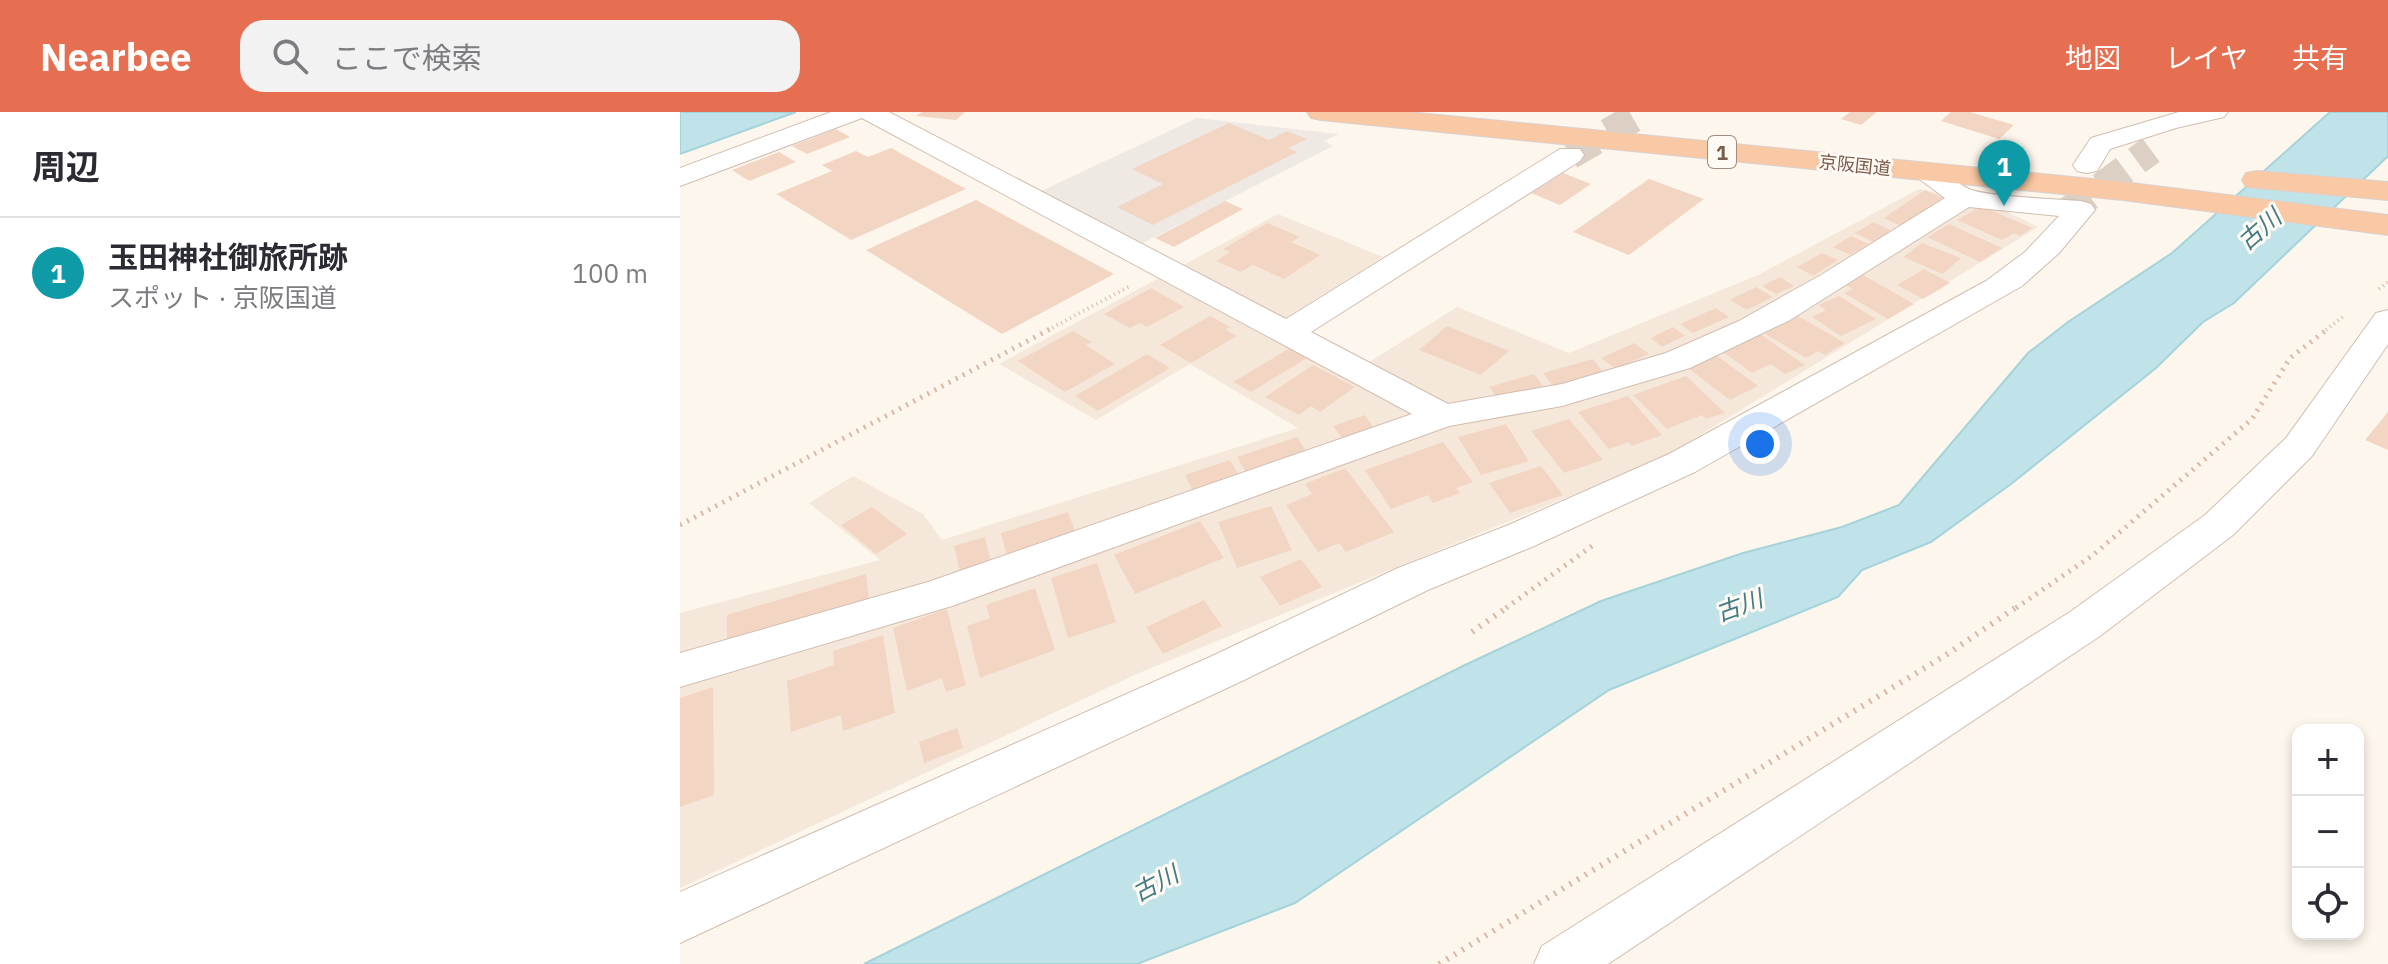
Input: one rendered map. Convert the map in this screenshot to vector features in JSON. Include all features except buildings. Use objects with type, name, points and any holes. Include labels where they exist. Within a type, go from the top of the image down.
[{"type":"highway","name":"京阪国道","points":[[1321,112],[2123,191],[2388,225]]},
{"type":"highway","name":"京阪国道","points":[[1518,112],[2087,165],[2149,160],[2388,191]]},
{"type":"street","points":[[680,178],[855,112]]},
{"type":"street","points":[[870,112],[1443,416]]},
{"type":"street","points":[[2087,165],[2100,144],[2215,112]]},
{"type":"street","points":[[2149,160],[2187,130],[2225,118],[2228,112]]},
{"type":"street","points":[[1289,332],[1570,155]]},
{"type":"street","points":[[680,918],[1226,669],[1413,579],[1520,536],[1682,463],[1983,294],[2001,287],[2051,243],[2081,210],[1964,198],[1924,172]]},
{"type":"street","points":[[680,670],[937,595],[1443,416],[1510,407],[1601,386],[1670,363],[1750,328],[1855,268],[1964,198]]},
{"type":"street","points":[[1983,294],[1980,278],[2056,226],[2066,213]]},
{"type":"street","points":[[1561,964],[2085,624],[2219,525],[2299,447],[2382,306]]},
{"type":"path","points":[[680,525],[1163,268]]},
{"type":"path","points":[[2382,306],[2388,282]]},
{"type":"path","points":[[1439,964],[1946,655],[2093,555],[2252,419],[2290,358],[2351,310]]},
{"type":"path","points":[[1472,632],[1598,542]]},
{"type":"shaded area","points":[[1197,118],[1339,134],[1324,141],[1333,146],[1139,245],[1039,192]]},
{"type":"shaded area","points":[[1919,189],[1991,204],[2038,227],[1663,458],[1139,673],[680,888],[680,613],[880,560],[809,503],[853,476],[923,514],[942,540],[1298,428],[1190,364],[1096,420],[999,364],[1278,214],[1383,257],[1266,330],[1347,376],[1457,307],[1569,353],[1758,275]]},
{"type":"water","points":[[680,112],[796,112],[680,154]]},
{"type":"water","name":"古川","points":[[2330,112],[2388,112],[2388,156],[2234,303],[2203,322],[2156,368],[2011,484],[1931,542],[1862,570],[1838,597],[1609,690],[1295,903],[1137,964],[864,964],[1465,665],[1601,601],[1743,553],[1842,527],[1899,505],[2028,353],[2068,322],[2172,253]]},
{"type":"tunnel","points":[[1570,155],[1644,112]]},
{"type":"tunnel","points":[[2066,213],[2151,150]]},
{"type":"place","name":"玉田神社御旅所跡","points":[[2004,206]]}]
